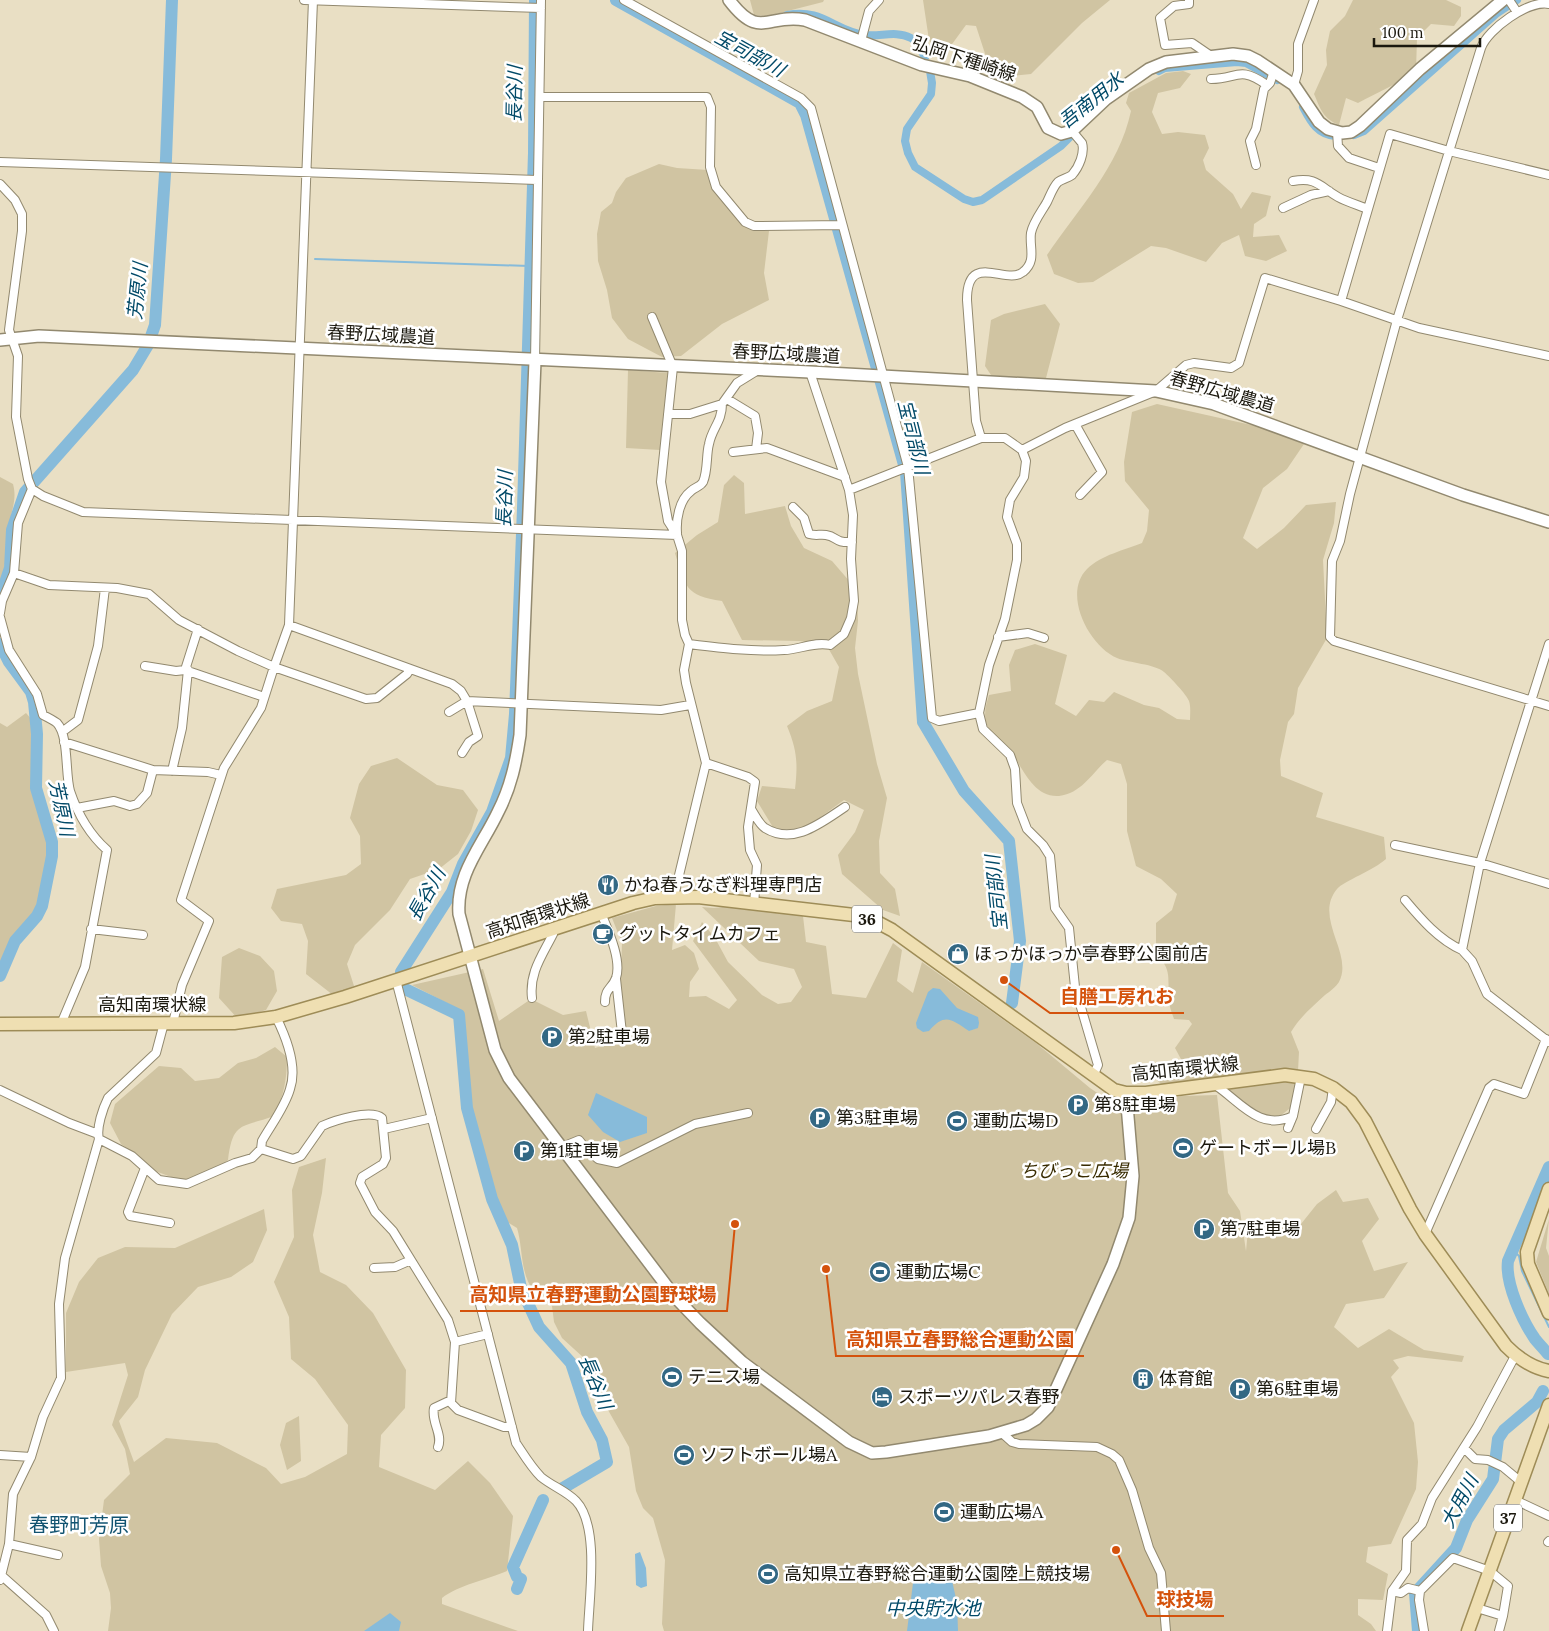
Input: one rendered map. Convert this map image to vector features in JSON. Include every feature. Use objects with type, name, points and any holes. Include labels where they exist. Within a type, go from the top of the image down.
[{"type":"main road","name":"高知南環状線","points":[[0,1024],[234,1022],[276,1017],[632,903],[674,896],[854,915],[875,921],[922,951],[1114,1090],[1126,1094],[1146,1093],[1285,1076],[1301,1077],[1332,1088],[1351,1102],[1365,1121],[1410,1209],[1425,1234],[1516,1356],[1530,1365],[1549,1371]]},
{"type":"main road","points":[[1549,1189],[1527,1252],[1531,1273],[1549,1313]]},
{"type":"main road","name":"37","points":[[1468,1631],[1549,1406]]},
{"type":"street","points":[[304,0],[530,7],[540,5],[535,361],[524,530],[517,703],[520,735],[510,785],[498,813],[467,867],[460,887],[459,914],[468,957],[499,1061],[517,1091],[562,1147],[675,1297],[700,1323],[742,1362],[849,1442],[872,1453],[1002,1433],[1036,1419],[1048,1407],[1119,1249],[1129,1218],[1133,1182],[1126,1094]]},
{"type":"street","points":[[54,1631],[46,1615],[1,1578],[9,1544],[13,1494],[31,1457],[43,1417],[62,1378],[59,1304],[65,1258],[99,1137],[104,1105],[108,1098],[156,1054],[209,921],[181,900],[221,775],[254,721],[288,625],[313,0]]},
{"type":"street","points":[[624,0],[808,103],[842,225],[878,377],[908,467],[932,718],[939,722],[978,713]]},
{"type":"street","name":"弘岡下種崎線","points":[[729,0],[748,21],[758,24],[791,18],[820,24],[862,37],[922,65],[970,76],[1022,97],[1037,107],[1048,128],[1061,134],[1075,134]]},
{"type":"street","points":[[862,37],[869,11],[879,0]]},
{"type":"street","points":[[1189,0],[1189,4],[1174,6],[1160,18],[1165,45],[1192,43],[1211,56]]},
{"type":"street","points":[[1294,85],[1298,71],[1298,44],[1314,0]]},
{"type":"street","points":[[1337,136],[1351,132],[1360,126],[1420,69],[1507,0],[1516,11]]},
{"type":"street","points":[[1549,4],[1542,2],[1516,11],[1485,38],[1356,456],[1340,541],[1332,561],[1330,637],[1334,641],[1549,706]]},
{"type":"street","points":[[981,438],[976,421],[968,285],[973,279],[985,272],[1016,277],[1024,272],[1030,264],[1032,257],[1031,232],[1034,224],[1057,183],[1072,174],[1082,156],[1084,149],[1075,134],[1106,99],[1149,69],[1166,62],[1211,56],[1248,56],[1271,78]]},
{"type":"street","points":[[1210,80],[1240,74],[1271,78],[1294,85],[1319,122],[1337,136],[1338,146],[1349,158],[1379,168]]},
{"type":"street","points":[[1256,165],[1250,141],[1256,129],[1264,89],[1271,78]]},
{"type":"street","points":[[540,97],[707,97],[711,106],[710,168],[716,187],[745,222],[754,226],[842,225]]},
{"type":"street","points":[[1341,301],[1390,134],[1449,152],[1549,175]]},
{"type":"street","points":[[0,162],[537,180]]},
{"type":"street","points":[[1293,181],[1307,178],[1339,197],[1368,209]]},
{"type":"street","points":[[0,184],[16,200],[22,214],[22,231],[9,330],[6,339],[18,356],[16,417],[28,479],[31,488],[43,496],[83,512],[677,535]]},
{"type":"street","points":[[1283,208],[1311,195],[1329,191]]},
{"type":"street","points":[[1022,450],[1075,424],[1156,391],[1186,365],[1194,364],[1230,368],[1239,363],[1265,278],[1341,301],[1419,328],[1549,356]]},
{"type":"street","points":[[652,317],[673,367],[661,482],[668,521],[677,535]]},
{"type":"street","name":"春野広域農道","points":[[6,339],[39,336],[535,361],[810,372],[1156,391],[1214,404],[1464,495],[1549,522]]},
{"type":"street","points":[[674,896],[706,764],[690,705],[684,670],[689,644],[682,620],[682,551],[676,524],[683,501],[691,491],[700,487],[704,480],[709,441],[722,417],[725,402],[737,383],[758,370]]},
{"type":"street","points":[[689,644],[758,651],[786,650],[822,643],[830,645],[844,634],[851,618],[854,601],[850,490],[810,372]]},
{"type":"street","points":[[668,414],[690,414],[725,402],[756,416],[758,433],[756,449]]},
{"type":"street","points":[[1075,424],[1102,472],[1080,495]]},
{"type":"street","points":[[850,490],[981,438],[1005,438],[1022,450],[1026,461],[1024,476],[1010,500],[1007,517],[1017,544],[1017,560],[1005,619],[989,665],[978,713],[983,730],[1010,756],[1015,769],[1017,803],[1026,829],[1044,846],[1050,856],[1055,908],[1069,928],[1075,987],[1081,1015],[1098,1065],[1093,1076]]},
{"type":"street","points":[[734,452],[767,448],[845,477]]},
{"type":"street","points":[[0,613],[2,601],[14,573],[16,530],[31,488]]},
{"type":"street","points":[[793,507],[804,518],[809,534],[816,536],[826,535],[839,542],[852,542]]},
{"type":"street","points":[[14,573],[49,585],[135,590],[149,594],[179,620],[238,651],[274,667],[366,699],[377,698],[407,674],[410,669]]},
{"type":"street","points":[[62,732],[78,720],[98,646],[105,588]]},
{"type":"street","points":[[0,617],[2,633],[9,650],[37,694],[43,715],[56,723],[62,732],[66,773],[77,808],[94,838],[107,850],[85,967],[61,1024]]},
{"type":"street","points":[[288,625],[452,684],[461,691],[467,701],[478,736],[468,742],[462,754]]},
{"type":"street","points":[[172,771],[182,728],[186,670],[198,629]]},
{"type":"street","points":[[998,637],[1028,634],[1044,638]]},
{"type":"street","points":[[1462,950],[1480,863],[1549,644]]},
{"type":"street","points":[[145,666],[176,671],[186,670],[264,697]]},
{"type":"street","points":[[449,712],[467,701],[661,710],[690,705]]},
{"type":"street","points":[[64,742],[153,770],[208,772],[221,775]]},
{"type":"street","points":[[706,764],[748,777],[755,782],[748,827],[750,850],[757,866],[754,904]]},
{"type":"street","points":[[77,808],[114,801],[130,806],[137,804],[147,793],[153,770]]},
{"type":"street","points":[[751,809],[764,827],[777,833],[790,834],[809,830],[845,807]]},
{"type":"street","points":[[1395,845],[1480,863],[1549,884]]},
{"type":"street","points":[[1405,900],[1424,922],[1447,943],[1462,950],[1472,961],[1487,994],[1548,1041],[1524,1094],[1494,1084],[1489,1088],[1425,1234]]},
{"type":"street","points":[[601,913],[613,942],[622,1033]]},
{"type":"street","points":[[91,929],[143,935]]},
{"type":"street","points":[[532,998],[531,980],[534,968],[553,934],[553,929]]},
{"type":"street","points":[[605,1002],[605,994],[616,979]]},
{"type":"street","points":[[396,980],[516,1443],[526,1459],[542,1477],[575,1500],[588,1522],[590,1566],[588,1631]]},
{"type":"street","points":[[0,1090],[99,1137],[132,1156],[165,1182],[187,1184],[252,1158],[261,1149],[262,1141],[290,1090],[293,1074],[291,1058],[276,1017]]},
{"type":"street","points":[[1288,1128],[1293,1116],[1301,1077]]},
{"type":"street","points":[[1215,1085],[1243,1109],[1258,1118],[1274,1120],[1293,1116]]},
{"type":"street","points":[[1316,1129],[1331,1102],[1332,1088]]},
{"type":"street","points":[[562,1147],[579,1140],[587,1150],[598,1158],[617,1163],[695,1124],[748,1113]]},
{"type":"street","points":[[261,1149],[294,1158],[302,1156],[322,1126],[367,1114],[377,1114],[382,1118],[386,1158],[383,1164],[362,1177],[360,1183],[375,1212],[393,1230],[448,1320],[455,1342],[451,1400],[458,1410],[504,1427],[512,1428]]},
{"type":"street","points":[[384,1129],[432,1118]]},
{"type":"street","points":[[145,1168],[128,1212],[130,1216],[170,1223]]},
{"type":"street","points":[[374,1268],[395,1267],[411,1260]]},
{"type":"street","points":[[455,1342],[488,1334]]},
{"type":"street","points":[[1387,1631],[1392,1591],[1406,1571],[1407,1540],[1422,1524],[1432,1498],[1464,1448],[1516,1356]]},
{"type":"street","points":[[438,1447],[440,1442],[432,1417],[434,1408],[451,1400]]},
{"type":"street","points":[[1002,1433],[1012,1442],[1020,1444],[1096,1447],[1112,1454],[1119,1460],[1132,1490],[1149,1548],[1161,1573],[1166,1631]]},
{"type":"street","points":[[1464,1448],[1475,1458],[1488,1460],[1521,1482]]},
{"type":"street","points":[[0,1455],[31,1457]]},
{"type":"street","points":[[1515,1500],[1549,1516]]},
{"type":"street","points":[[9,1544],[58,1555]]},
{"type":"street","points":[[1417,1590],[1453,1558],[1490,1571],[1508,1586],[1499,1631]]},
{"type":"street","points":[[1392,1591],[1401,1593],[1406,1588],[1417,1590]]},
{"type":"street","points":[[1417,1590],[1424,1631]]},
{"type":"street","points":[[1476,1608],[1503,1616]]},
{"type":"green space","points":[[750,0],[824,0],[823,2],[768,16],[754,15]]},
{"type":"green space","points":[[923,0],[1110,0],[1082,23],[1031,74],[993,78],[976,26],[966,25],[947,51],[934,49],[929,40]]},
{"type":"green space","points":[[1353,0],[1446,0],[1461,7],[1461,16],[1454,26],[1431,24],[1417,38],[1416,71],[1358,103],[1346,98],[1339,125],[1329,120],[1320,108],[1314,94],[1327,65],[1326,50],[1330,31],[1345,16]]},
{"type":"green space","points":[[1183,71],[1191,74],[1180,88],[1158,93],[1152,112],[1162,134],[1178,132],[1205,135],[1209,148],[1203,160],[1206,170],[1233,194],[1241,209],[1252,192],[1271,196],[1266,216],[1254,224],[1253,237],[1279,235],[1287,251],[1266,261],[1245,256],[1239,235],[1222,243],[1206,262],[1166,248],[1151,246],[1093,282],[1078,283],[1054,274],[1047,255],[1096,187],[1117,151],[1131,111],[1126,103],[1129,93],[1166,73]]},
{"type":"green space","points":[[659,164],[677,168],[708,170],[717,191],[730,210],[747,223],[769,231],[764,273],[769,300],[722,324],[681,356],[662,357],[628,339],[612,318],[607,290],[598,261],[597,234],[601,212],[612,203],[616,192],[626,178]]},
{"type":"green space","points":[[1045,304],[1060,324],[1046,378],[993,378],[985,366],[991,320],[1004,314]]},
{"type":"green space","points":[[628,370],[668,373],[660,450],[626,448]]},
{"type":"green space","points":[[1157,404],[1256,426],[1304,444],[1287,469],[1263,488],[1243,538],[1257,549],[1284,528],[1306,505],[1336,502],[1334,523],[1323,560],[1327,638],[1298,688],[1294,714],[1288,722],[1280,760],[1281,776],[1323,793],[1316,817],[1384,837],[1386,859],[1346,882],[1337,889],[1331,900],[1329,912],[1342,960],[1342,971],[1338,984],[1306,1012],[1291,1032],[1299,1052],[1297,1090],[1294,1105],[1279,1117],[1260,1116],[1213,1079],[1164,1087],[1157,1080],[1184,1078],[1182,1061],[1175,1048],[1192,1024],[1189,1020],[1174,1019],[1169,1002],[1167,970],[1156,953],[1156,923],[1172,910],[1177,894],[1161,879],[1136,866],[1127,831],[1127,784],[1121,764],[1107,760],[1086,782],[1067,794],[1059,796],[1041,792],[1028,779],[1008,747],[989,728],[985,717],[989,695],[1011,691],[1009,665],[1015,650],[1035,644],[1067,655],[1055,704],[1076,716],[1089,700],[1104,702],[1114,692],[1144,705],[1159,708],[1177,719],[1190,720],[1188,698],[1170,678],[1160,669],[1122,660],[1107,652],[1097,643],[1089,631],[1078,605],[1077,592],[1080,580],[1087,569],[1106,556],[1142,543],[1147,531],[1149,510],[1125,481],[1124,462],[1132,412]]},
{"type":"green space","points":[[734,475],[744,483],[745,514],[785,506],[791,526],[804,548],[832,561],[857,590],[858,621],[855,648],[858,674],[877,764],[887,798],[879,841],[880,873],[895,889],[900,916],[883,910],[842,874],[838,855],[855,832],[864,810],[844,800],[803,830],[774,829],[757,801],[762,786],[795,789],[796,757],[787,726],[807,711],[832,701],[839,667],[827,646],[800,641],[742,640],[722,601],[700,596],[688,588],[681,574],[675,553],[697,535],[718,522],[724,485]]},
{"type":"green space","points":[[0,477],[13,484],[14,503],[0,589]]},
{"type":"green space","points":[[26,713],[33,721],[40,799],[50,819],[54,860],[48,887],[35,913],[0,963],[0,723],[7,727]]},
{"type":"green space","points":[[397,758],[437,785],[463,790],[478,810],[471,831],[458,854],[439,869],[410,879],[390,910],[355,945],[347,964],[354,986],[333,995],[306,974],[308,941],[302,924],[281,921],[271,908],[277,889],[346,875],[361,864],[360,836],[350,818],[359,784],[371,766]]},
{"type":"green space","name":"ちびっこ広場","points":[[676,904],[672,950],[685,945],[694,953],[699,969],[690,982],[689,997],[706,996],[729,1009],[737,1000],[693,941],[702,922],[715,938],[728,962],[762,995],[778,1004],[791,1002],[802,987],[794,969],[759,961],[702,907],[731,906],[803,916],[806,942],[826,946],[832,994],[866,998],[893,943],[902,950],[897,981],[913,993],[922,962],[1036,1043],[1090,1088],[1109,1101],[1146,1107],[1181,1096],[1217,1095],[1228,1193],[1240,1211],[1246,1251],[1249,1219],[1289,1227],[1301,1224],[1317,1204],[1336,1190],[1343,1202],[1368,1198],[1379,1219],[1362,1241],[1374,1271],[1408,1262],[1384,1298],[1346,1304],[1334,1327],[1358,1348],[1389,1329],[1424,1350],[1464,1356],[1462,1362],[1408,1356],[1393,1360],[1399,1368],[1391,1377],[1414,1423],[1418,1462],[1416,1489],[1391,1544],[1368,1547],[1366,1562],[1388,1574],[1383,1600],[1358,1599],[1358,1615],[1371,1624],[1376,1631],[664,1631],[662,1624],[665,1560],[653,1518],[643,1508],[636,1491],[629,1447],[608,1410],[597,1376],[585,1359],[562,1338],[554,1322],[552,1306],[536,1293],[529,1284],[524,1269],[517,1228],[501,1218],[470,1107],[462,1011],[412,985],[483,969],[499,1021],[531,999],[563,1015],[586,1011],[595,1048],[624,1039],[620,1003],[622,943],[612,918],[656,906]]},
{"type":"green space","points":[[239,948],[260,956],[274,971],[277,991],[266,1010],[238,1019],[219,998],[222,957]]},
{"type":"green space","points":[[275,1047],[287,1057],[284,1087],[274,1116],[246,1125],[236,1132],[230,1147],[228,1160],[214,1172],[192,1181],[171,1177],[150,1169],[141,1158],[121,1144],[110,1123],[115,1104],[159,1066],[181,1068],[195,1081],[219,1078],[238,1063],[256,1058]]},
{"type":"green space","points":[[326,1158],[322,1193],[313,1235],[320,1272],[346,1285],[373,1313],[406,1370],[405,1408],[381,1435],[379,1467],[435,1490],[468,1461],[490,1483],[513,1516],[507,1571],[448,1594],[442,1598],[442,1604],[518,1631],[108,1631],[111,1608],[110,1593],[101,1566],[99,1539],[104,1500],[130,1474],[125,1449],[112,1425],[128,1375],[125,1363],[66,1372],[66,1313],[79,1282],[98,1258],[125,1247],[175,1248],[264,1209],[267,1230],[253,1262],[231,1277],[198,1287],[172,1314],[145,1370],[138,1397],[119,1421],[134,1462],[166,1438],[217,1443],[266,1468],[281,1484],[305,1477],[347,1454],[348,1425],[315,1379],[291,1359],[289,1317],[274,1282],[294,1237],[292,1190],[299,1167]]},
{"type":"green space","points":[[1549,1219],[1546,1248],[1549,1256],[1549,1294],[1536,1262]]},
{"type":"green space","points":[[299,1416],[301,1461],[287,1470],[280,1445],[286,1423]]},
{"type":"water","points":[[933,988],[940,989],[957,1008],[978,1017],[978,1028],[969,1031],[953,1021],[944,1020],[940,1021],[929,1031],[923,1032],[917,1028],[916,1023],[928,992]]},
{"type":"water","points":[[596,1093],[647,1117],[647,1133],[620,1142],[603,1132],[588,1115]]},
{"type":"water","points":[[640,1552],[646,1568],[647,1586],[641,1588],[636,1585],[635,1554]]},
{"type":"water","name":"中央貯水池","points":[[951,1576],[957,1603],[958,1631],[907,1631],[913,1583],[917,1580]]},
{"type":"water","points":[[390,1613],[401,1622],[399,1631],[364,1631]]},
{"type":"waterway","name":"芳原川","points":[[0,598],[10,568],[12,530],[25,492],[133,370],[148,345],[155,325],[166,159],[172,0]]},
{"type":"waterway","name":"長谷川","points":[[401,972],[452,892],[463,864],[492,812],[511,758],[515,714],[523,508],[534,153],[535,0]]},
{"type":"waterway","name":"宝司部川","points":[[616,0],[800,103],[806,115],[906,472],[923,722],[964,791],[1009,841],[1020,941],[1012,1003]]},
{"type":"waterway","name":"吾南用水","points":[[1354,135],[1364,131],[1496,14],[1517,0]]},
{"type":"waterway","name":"吾南用水","points":[[787,15],[799,14],[819,17],[854,33],[865,35],[899,34],[915,41],[925,57]]},
{"type":"waterway","name":"吾南用水","points":[[1159,71],[1165,68],[1237,62],[1246,63],[1277,80]]},
{"type":"waterway","name":"吾南用水","points":[[930,71],[931,94],[907,129],[905,141],[908,153],[915,167],[964,199],[973,202],[982,200],[1061,146],[1077,130]]},
{"type":"waterway","name":"吾南用水","points":[[1303,107],[1319,130],[1335,136]]},
{"type":"waterway","points":[[315,259],[529,266]]},
{"type":"waterway","name":"芳原川","points":[[0,644],[9,662],[31,692],[34,702],[37,734],[36,788],[52,842],[52,856],[42,906],[37,916],[15,941],[0,976]]},
{"type":"waterway","name":"長谷川","points":[[405,989],[459,1015],[467,1108],[492,1199],[512,1245],[521,1288],[539,1327],[571,1363],[587,1412],[602,1440],[607,1462],[563,1488]]},
{"type":"waterway","name":"大用川","points":[[1548,1354],[1535,1339],[1515,1301],[1509,1280],[1508,1261],[1549,1167]]},
{"type":"waterway","points":[[1513,1250],[1519,1256],[1522,1271],[1549,1327]]},
{"type":"waterway","name":"大用川","points":[[1418,1631],[1415,1593],[1456,1548],[1467,1520],[1493,1479],[1498,1439],[1504,1430],[1537,1402],[1543,1391]]},
{"type":"waterway","name":"長谷川","points":[[517,1589],[521,1579],[517,1577],[513,1567],[543,1500]]},
{"type":"place","name":"かね春うなぎ料理専門店","points":[[608,885]]},
{"type":"place","name":"グットタイムカフェ","points":[[603,934]]},
{"type":"place","name":"ほっかほっか亭春野公園前店","points":[[958,954]]},
{"type":"place","name":"自膳工房れお","points":[[1004,980]]},
{"type":"place","name":"第2駐車場","points":[[552,1037]]},
{"type":"place","name":"第8駐車場","points":[[1078,1105]]},
{"type":"place","name":"第3駐車場","points":[[820,1118]]},
{"type":"place","name":"運動広場D","points":[[957,1121]]},
{"type":"place","name":"ゲートボール場B","points":[[1183,1148]]},
{"type":"place","name":"第1駐車場","points":[[524,1151]]},
{"type":"place","name":"高知県立春野運動公園野球場","points":[[735,1224]]},
{"type":"place","name":"第7駐車場","points":[[1204,1229]]},
{"type":"place","name":"高知県立春野総合運動公園","points":[[826,1269]]},
{"type":"place","name":"運動広場C","points":[[880,1272]]},
{"type":"place","name":"テニス場","points":[[672,1377]]},
{"type":"place","name":"体育館","points":[[1143,1379]]},
{"type":"place","name":"第6駐車場","points":[[1240,1389]]},
{"type":"place","name":"スポーツパレス春野","points":[[882,1397]]},
{"type":"place","name":"ソフトボール場A","points":[[684,1455]]},
{"type":"place","name":"運動広場A","points":[[944,1512]]},
{"type":"place","name":"球技場","points":[[1116,1550]]},
{"type":"place","name":"高知県立春野総合運動公園陸上競技場","points":[[768,1574]]},
{"type":"district","name":"春野町芳原","points":[[79,1525]]}]
